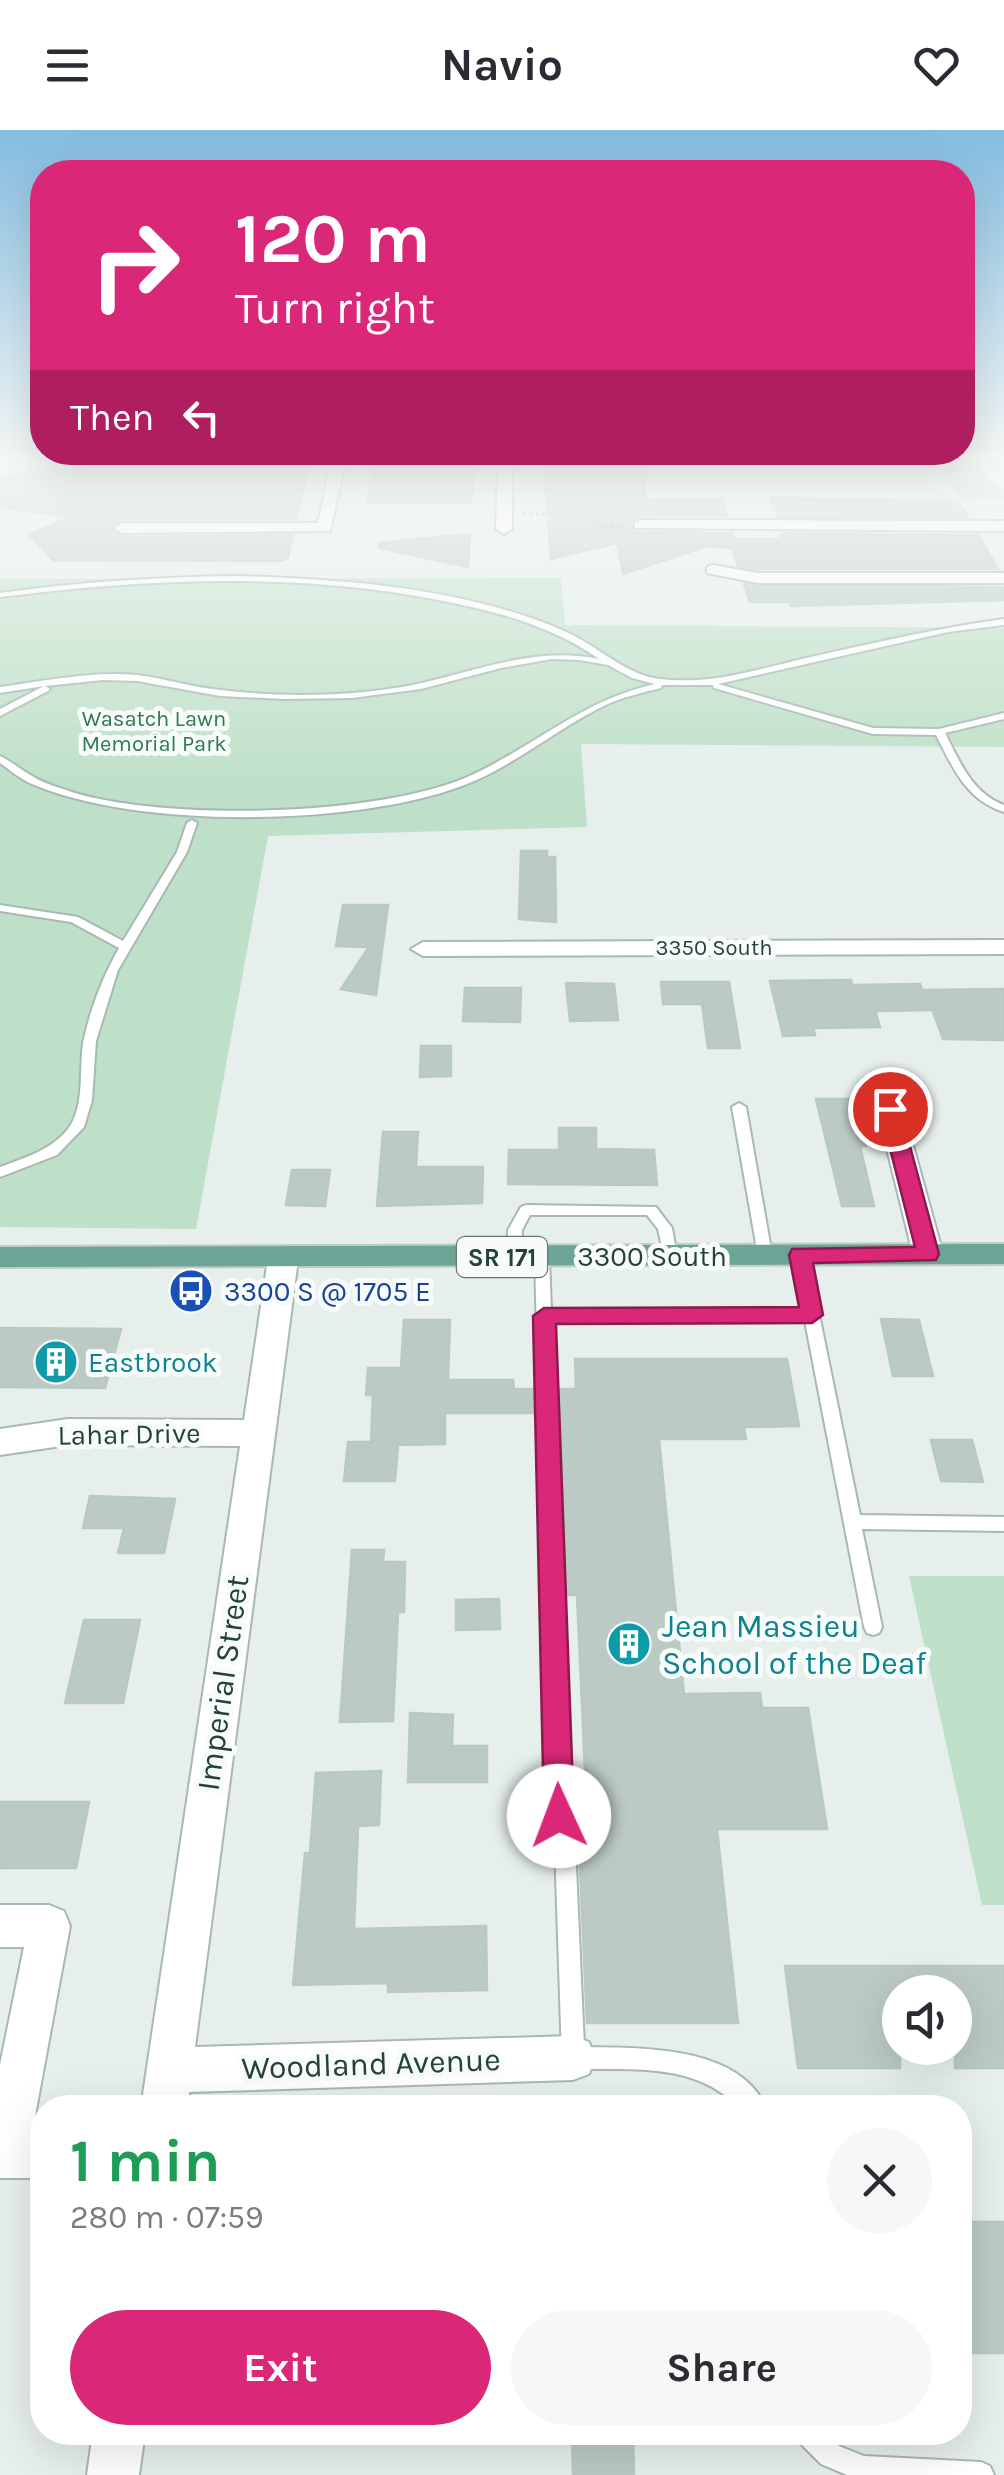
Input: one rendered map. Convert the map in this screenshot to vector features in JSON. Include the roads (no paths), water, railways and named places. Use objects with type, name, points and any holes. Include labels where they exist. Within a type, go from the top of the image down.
[{"type":"main road","name":"3300 South","points":[[0,1256],[283,1259],[1004,1254]]},
{"type":"street","points":[[714,570],[758,578],[1004,578]]},
{"type":"street","name":"3350 South","points":[[423,949],[1004,947]]},
{"type":"street","points":[[890,1109],[928,1254]]},
{"type":"street","name":"Imperial Street","points":[[167,2089],[283,1259]]},
{"type":"street","name":"Lahar Drive","points":[[0,1442],[68,1432],[258,1433]]},
{"type":"street","points":[[0,1926],[50,1926],[16,2154]]},
{"type":"street","name":"Woodland Avenue","points":[[167,2089],[572,2058]]},
{"type":"street","points":[[113,2475],[117,2445]]},
{"type":"lane","points":[[0,595],[182,580],[350,586],[446,598],[512,615],[570,637],[613,666]]},
{"type":"lane","points":[[0,690],[140,678],[220,694],[361,694],[427,686],[533,658],[580,658],[644,679],[713,682],[948,629],[1004,622]]},
{"type":"lane","points":[[0,714],[44,689],[70,681]]},
{"type":"lane","points":[[0,760],[25,780],[95,802],[217,811],[322,810],[384,804],[472,778],[611,696],[677,683]]},
{"type":"lane","points":[[693,683],[735,689],[838,724],[907,734],[939,732],[1004,716]]},
{"type":"lane","points":[[939,732],[973,794],[985,804],[1004,808]]},
{"type":"lane","points":[[0,1172],[52,1152],[77,1126],[86,1100],[90,1042],[112,970],[162,890],[192,823]]},
{"type":"lane","points":[[0,908],[74,919],[124,946]]},
{"type":"lane","points":[[739,1107],[765,1255]]},
{"type":"lane","points":[[670,1256],[666,1228],[651,1210],[526,1210],[514,1230],[528,1257],[544,1316],[559,1816],[564,1844],[572,2058],[695,2063],[723,2076],[742,2095]]},
{"type":"lane","points":[[800,1255],[873,1627]]},
{"type":"lane","points":[[544,1316],[812,1315]]},
{"type":"lane","points":[[853,1522],[1004,1524]]},
{"type":"lane","points":[[820,2445],[830,2455],[864,2469],[981,2475]]},
{"type":"place","name":"3300 S @ 1705 E","points":[[191,1291]]},
{"type":"place","name":"Eastbrook","points":[[56,1362]]},
{"type":"place","name":"Jean Massieu School of the Deaf","points":[[629,1644]]},
{"type":"park label","name":"Wasatch Lawn Memorial Park","points":[[154,732]]}]
